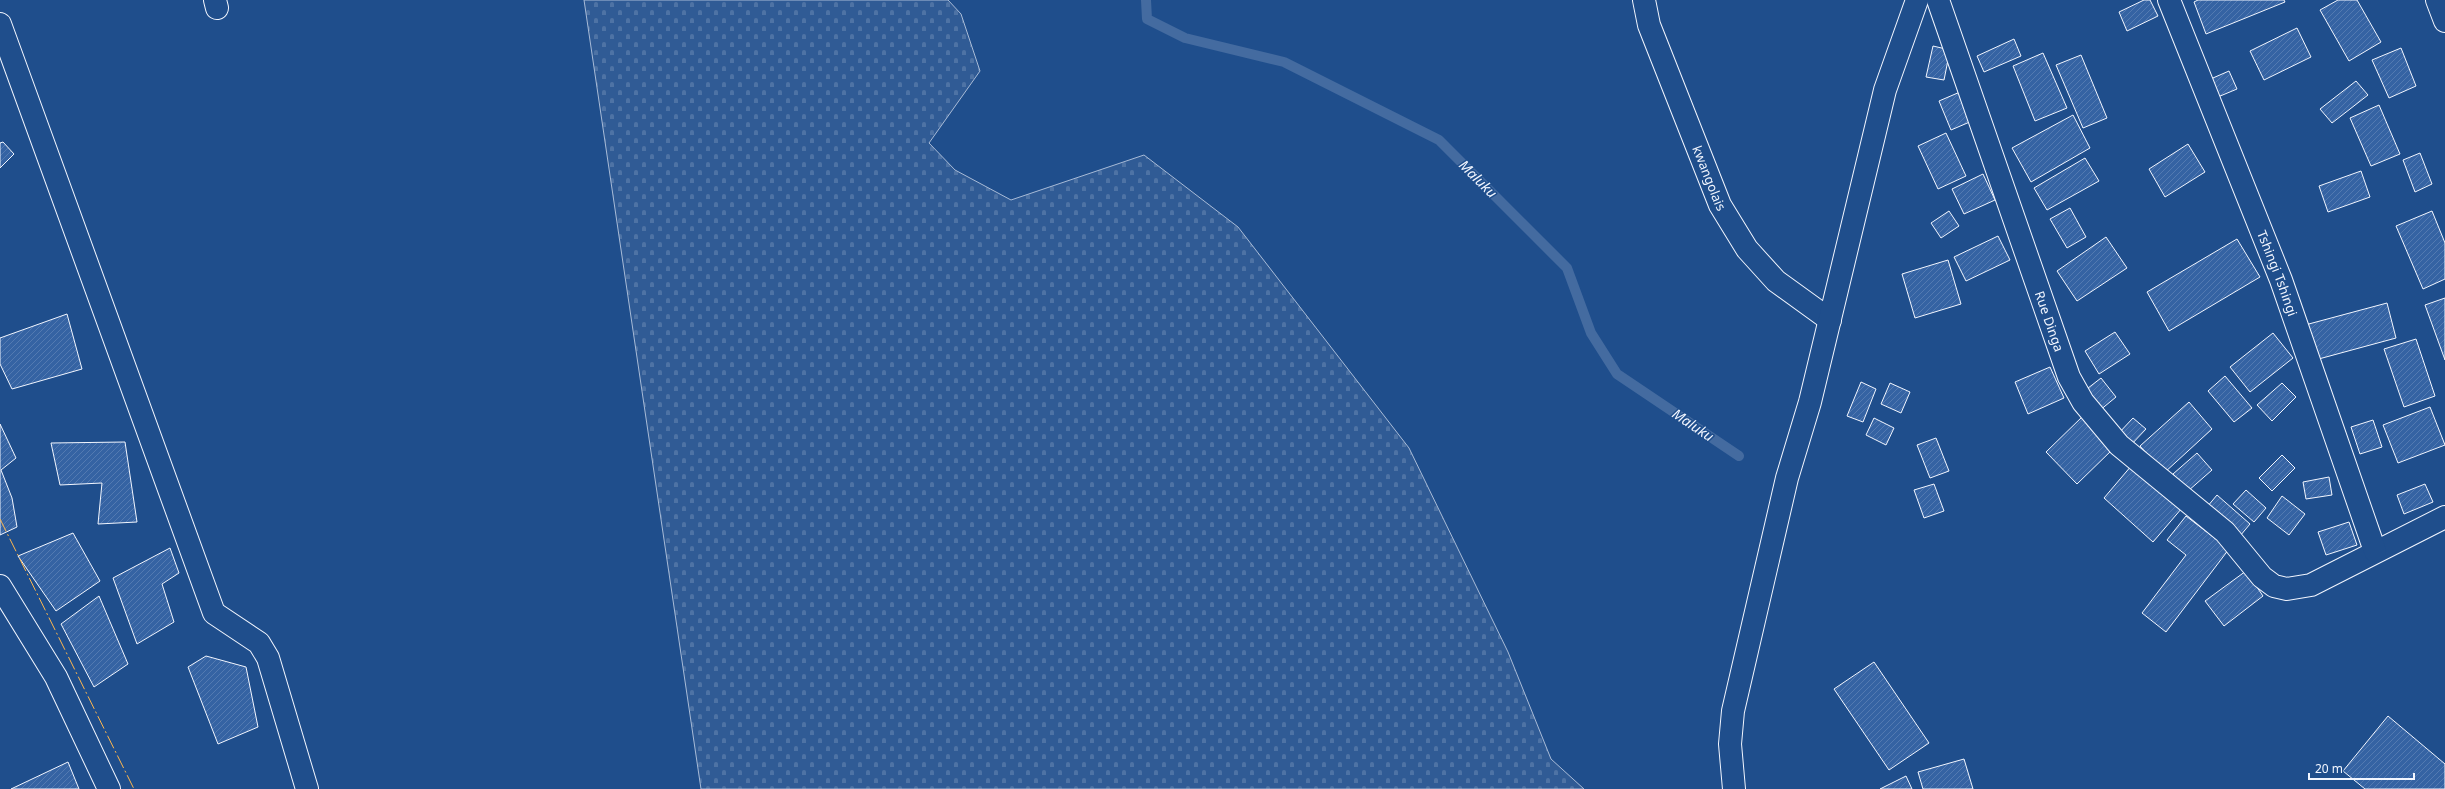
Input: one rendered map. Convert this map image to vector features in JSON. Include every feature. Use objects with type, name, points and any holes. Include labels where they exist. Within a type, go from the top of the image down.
[{"type":"street","name":"kwangolais","points":[[1644,0],[1649,25],[1720,205],[1747,249],[1776,281],[1830,320]]},
{"type":"street","points":[[1734,789],[1730,744],[1733,711],[1787,478],[1810,402],[1885,90],[1917,0]]},
{"type":"street","name":"Rue Dinga","points":[[1938,0],[2070,377],[2083,402],[2120,445],[2224,532],[2262,577],[2274,586],[2288,589],[2311,585],[2375,551],[2445,517]]},
{"type":"street","name":"Tshingi Tshingi","points":[[2169,0],[2281,280],[2375,551]]},
{"type":"street","points":[[2437,0],[2445,21]]},
{"type":"street","points":[[0,24],[214,613],[259,644],[268,658],[307,789]]},
{"type":"street","points":[[0,586],[56,678],[109,789]]},
{"type":"green space","points":[[584,0],[948,0],[961,14],[980,71],[929,143],[955,170],[1011,200],[1144,155],[1238,227],[1409,448],[1508,652],[1551,759],[1584,789],[701,789]]},
{"type":"building","points":[[2144,0],[2150,0],[2158,16],[2127,31],[2119,12]]},
{"type":"building","points":[[2198,0],[2284,0],[2285,2],[2206,34],[2194,2]]},
{"type":"building","points":[[2338,0],[2357,0],[2381,42],[2349,61],[2320,10]]},
{"type":"building","points":[[2297,28],[2311,57],[2264,80],[2250,51]]},
{"type":"building","points":[[2014,39],[2021,56],[1984,72],[1977,56]]},
{"type":"building","points":[[1933,46],[1950,50],[1944,80],[1926,77]]},
{"type":"building","points":[[2401,48],[2416,86],[2389,98],[2372,60]]},
{"type":"building","points":[[2043,53],[2067,108],[2035,121],[2013,66]]},
{"type":"building","points":[[2081,55],[2107,118],[2083,128],[2056,65]]},
{"type":"building","points":[[2229,71],[2237,89],[2213,99],[2206,81]]},
{"type":"building","points":[[2356,81],[2368,95],[2332,123],[2320,109]]},
{"type":"building","points":[[1960,92],[1972,121],[1951,130],[1939,101]]},
{"type":"building","points":[[2379,105],[2400,154],[2371,166],[2350,118]]},
{"type":"building","points":[[2073,115],[2090,148],[2031,182],[2012,148]]},
{"type":"building","points":[[1946,133],[1966,176],[1938,189],[1918,146]]},
{"type":"building","points":[[3,142],[14,154],[0,168],[0,143]]},
{"type":"building","points":[[2188,144],[2205,172],[2165,197],[2149,169]]},
{"type":"building","points":[[2420,153],[2432,184],[2415,192],[2403,160]]},
{"type":"building","points":[[2085,158],[2099,181],[2047,210],[2034,188]]},
{"type":"building","points":[[2361,171],[2370,197],[2328,212],[2319,186]]},
{"type":"building","points":[[1983,174],[1995,200],[1964,214],[1952,189]]},
{"type":"building","points":[[2070,208],[2086,237],[2067,248],[2050,219]]},
{"type":"building","points":[[1949,211],[1959,226],[1941,238],[1931,223]]},
{"type":"building","points":[[2432,211],[2445,243],[2445,279],[2423,289],[2396,226]]},
{"type":"building","points":[[1998,236],[2010,260],[1966,281],[1954,257]]},
{"type":"building","points":[[2106,237],[2127,268],[2077,301],[2057,271]]},
{"type":"building","points":[[2237,239],[2260,277],[2169,331],[2147,292]]},
{"type":"building","points":[[1948,260],[1961,304],[1915,318],[1902,274]]},
{"type":"building","points":[[2445,298],[2445,360],[2425,305]]},
{"type":"building","points":[[2387,303],[2396,338],[2315,360],[2305,325]]},
{"type":"building","points":[[67,314],[82,369],[12,389],[0,364],[0,338]]},
{"type":"building","points":[[2115,332],[2130,354],[2099,374],[2085,351]]},
{"type":"building","points":[[2273,333],[2293,358],[2250,392],[2230,367]]},
{"type":"building","points":[[2416,339],[2435,396],[2404,407],[2384,349]]},
{"type":"building","points":[[2050,367],[2064,398],[2028,414],[2015,382]]},
{"type":"building","points":[[2225,376],[2252,408],[2234,422],[2208,391]]},
{"type":"building","points":[[2101,378],[2116,397],[2099,411],[2083,392]]},
{"type":"building","points":[[1861,382],[1876,389],[1863,422],[1847,416]]},
{"type":"building","points":[[1890,383],[1910,392],[1901,413],[1881,404]]},
{"type":"building","points":[[2282,383],[2296,397],[2272,421],[2257,405]]},
{"type":"building","points":[[2189,402],[2212,429],[2164,473],[2140,446]]},
{"type":"building","points":[[2430,407],[2445,445],[2398,463],[2383,425]]},
{"type":"building","points":[[2083,416],[2114,448],[2077,484],[2046,452]]},
{"type":"building","points":[[1874,418],[1894,428],[1886,445],[1866,435]]},
{"type":"building","points":[[2133,418],[2146,429],[2129,447],[2117,435]]},
{"type":"building","points":[[2373,420],[2382,447],[2360,454],[2351,427]]},
{"type":"building","points":[[0,424],[16,458],[1,470],[12,498],[17,527],[0,535]]},
{"type":"building","points":[[1936,438],[1949,471],[1930,478],[1917,445]]},
{"type":"building","points":[[125,442],[137,522],[98,524],[102,483],[60,485],[51,443]]},
{"type":"building","points":[[2197,453],[2212,470],[2188,491],[2173,474]]},
{"type":"building","points":[[2282,455],[2295,468],[2272,491],[2259,478]]},
{"type":"building","points":[[2132,465],[2182,508],[2153,542],[2104,498]]},
{"type":"building","points":[[2329,477],[2332,495],[2306,499],[2303,482]]},
{"type":"building","points":[[1934,484],[1944,511],[1924,518],[1914,490]]},
{"type":"building","points":[[2425,484],[2433,502],[2404,514],[2397,495]]},
{"type":"building","points":[[2246,490],[2266,508],[2254,522],[2233,504]]},
{"type":"building","points":[[2217,495],[2250,524],[2240,536],[2207,507]]},
{"type":"building","points":[[2282,496],[2305,514],[2289,535],[2267,518]]},
{"type":"building","points":[[2186,516],[2229,549],[2166,632],[2142,613],[2186,555],[2167,540]]},
{"type":"building","points":[[2349,522],[2357,545],[2326,555],[2318,532]]},
{"type":"building","points":[[73,533],[100,581],[56,611],[18,556]]},
{"type":"building","points":[[170,548],[179,573],[162,584],[174,622],[137,644],[113,578]]},
{"type":"building","points":[[2246,571],[2263,596],[2224,626],[2205,601]]},
{"type":"building","points":[[99,596],[128,664],[94,687],[61,624]]},
{"type":"building","points":[[206,656],[246,667],[258,727],[218,744],[188,667]]},
{"type":"building","points":[[1874,662],[1929,743],[1889,770],[1834,689]]},
{"type":"building","points":[[2388,716],[2445,764],[2445,789],[2365,789],[2343,771]]},
{"type":"building","points":[[1964,759],[1973,789],[1923,789],[1918,772]]},
{"type":"building","points":[[68,762],[79,789],[11,789]]},
{"type":"building","points":[[1906,776],[1912,789],[1880,789]]},
{"type":"waterway","name":"Maluku","points":[[1146,0],[1147,19],[1185,38],[1284,62],[1439,140],[1567,268],[1591,333],[1617,374],[1739,456]]},
{"type":"power","points":[[0,519],[134,789]]}]
